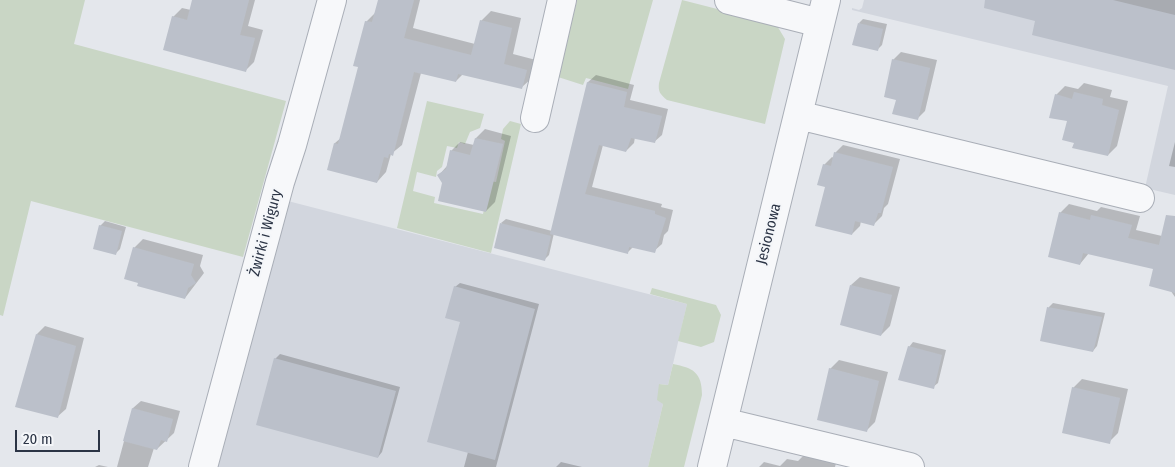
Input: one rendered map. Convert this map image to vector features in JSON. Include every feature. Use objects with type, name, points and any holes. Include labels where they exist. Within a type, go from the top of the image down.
[{"type":"street","name":"Żwirki i Wigury","points":[[203,467],[280,182],[332,0]]},
{"type":"street","points":[[535,118],[562,0]]},
{"type":"street","points":[[729,0],[823,12]]},
{"type":"street","name":"Jesionowa","points":[[712,467],[823,12]]},
{"type":"street","points":[[798,115],[1140,198]]},
{"type":"street","points":[[723,422],[910,467]]},
{"type":"shaded area","points":[[864,0],[1175,0],[1175,195],[1145,188],[1168,86],[852,10],[852,8],[859,10],[862,8]]},
{"type":"shaded area","points":[[284,200],[687,304],[668,385],[660,384],[663,404],[648,467],[215,467]]},
{"type":"green space","points":[[0,0],[85,0],[74,44],[286,101],[243,257],[31,201],[3,316],[0,315]]},
{"type":"green space","points":[[577,0],[653,0],[628,89],[586,78],[583,85],[558,77]]},
{"type":"green space","points":[[682,0],[776,24],[785,39],[765,124],[667,100],[661,94],[659,83]]},
{"type":"green space","points":[[427,101],[484,114],[480,128],[470,132],[465,144],[459,142],[457,148],[447,146],[442,167],[437,171],[436,177],[417,172],[413,191],[435,197],[434,203],[483,214],[490,181],[496,182],[505,141],[501,139],[503,129],[510,121],[521,124],[491,253],[397,228]]},
{"type":"green space","points":[[652,288],[716,305],[721,315],[714,342],[701,347],[678,341],[687,304],[650,294]]},
{"type":"green space","points":[[673,364],[686,367],[695,372],[702,387],[702,395],[684,467],[648,467],[663,404],[657,400],[659,384],[668,385]]},
{"type":"building","points":[[192,0],[249,0],[240,35],[255,38],[246,72],[163,50],[172,16],[187,20]]},
{"type":"building","points":[[378,0],[414,0],[404,38],[471,55],[480,20],[512,28],[504,64],[527,70],[522,89],[458,74],[456,82],[414,72],[393,156],[389,154],[388,158],[384,157],[377,183],[327,170],[334,143],[338,144],[358,67],[353,66],[365,21],[372,22]]},
{"type":"building","points":[[985,0],[1113,0],[1175,15],[1175,70],[1032,35],[1035,21],[984,8]]},
{"type":"building","points":[[858,23],[883,29],[878,51],[852,45]]},
{"type":"building","points":[[892,59],[930,68],[918,120],[892,114],[896,100],[884,97]]},
{"type":"building","points":[[587,82],[627,92],[624,107],[662,116],[655,143],[631,138],[626,152],[599,145],[585,194],[655,211],[655,214],[666,218],[655,253],[629,247],[628,254],[550,234]]},
{"type":"building","points":[[1074,92],[1103,99],[1102,105],[1119,110],[1108,156],[1072,148],[1074,143],[1062,140],[1067,121],[1049,118],[1055,94],[1072,99]]},
{"type":"building","points":[[475,138],[503,144],[486,212],[438,201],[442,183],[437,175],[446,169],[450,150],[470,155]]},
{"type":"building","points":[[834,152],[893,167],[881,213],[878,213],[874,226],[855,221],[852,235],[815,226],[825,187],[817,185],[823,164],[831,166]]},
{"type":"building","points":[[1059,212],[1090,220],[1091,215],[1132,225],[1128,238],[1159,245],[1166,215],[1175,216],[1175,293],[1149,286],[1153,269],[1083,253],[1080,265],[1048,257]]},
{"type":"building","points":[[500,223],[551,236],[545,261],[494,248]]},
{"type":"building","points":[[99,225],[122,231],[116,255],[93,249]]},
{"type":"building","points":[[133,247],[194,264],[191,275],[196,283],[188,288],[185,299],[137,286],[138,283],[124,279]]},
{"type":"building","points":[[850,285],[892,295],[881,336],[840,325]]},
{"type":"building","points":[[454,286],[535,309],[495,460],[427,442],[460,322],[445,318]]},
{"type":"building","points":[[1047,307],[1102,317],[1093,352],[1040,341]]},
{"type":"building","points":[[36,334],[76,346],[58,418],[15,407]]},
{"type":"building","points":[[908,346],[942,355],[934,389],[898,380]]},
{"type":"building","points":[[274,358],[396,391],[378,458],[256,425]]},
{"type":"building","points":[[829,368],[879,381],[867,432],[817,420]]},
{"type":"building","points":[[1072,387],[1120,398],[1110,444],[1062,433]]},
{"type":"building","points":[[132,408],[173,419],[167,442],[161,440],[157,450],[123,441]]}]
